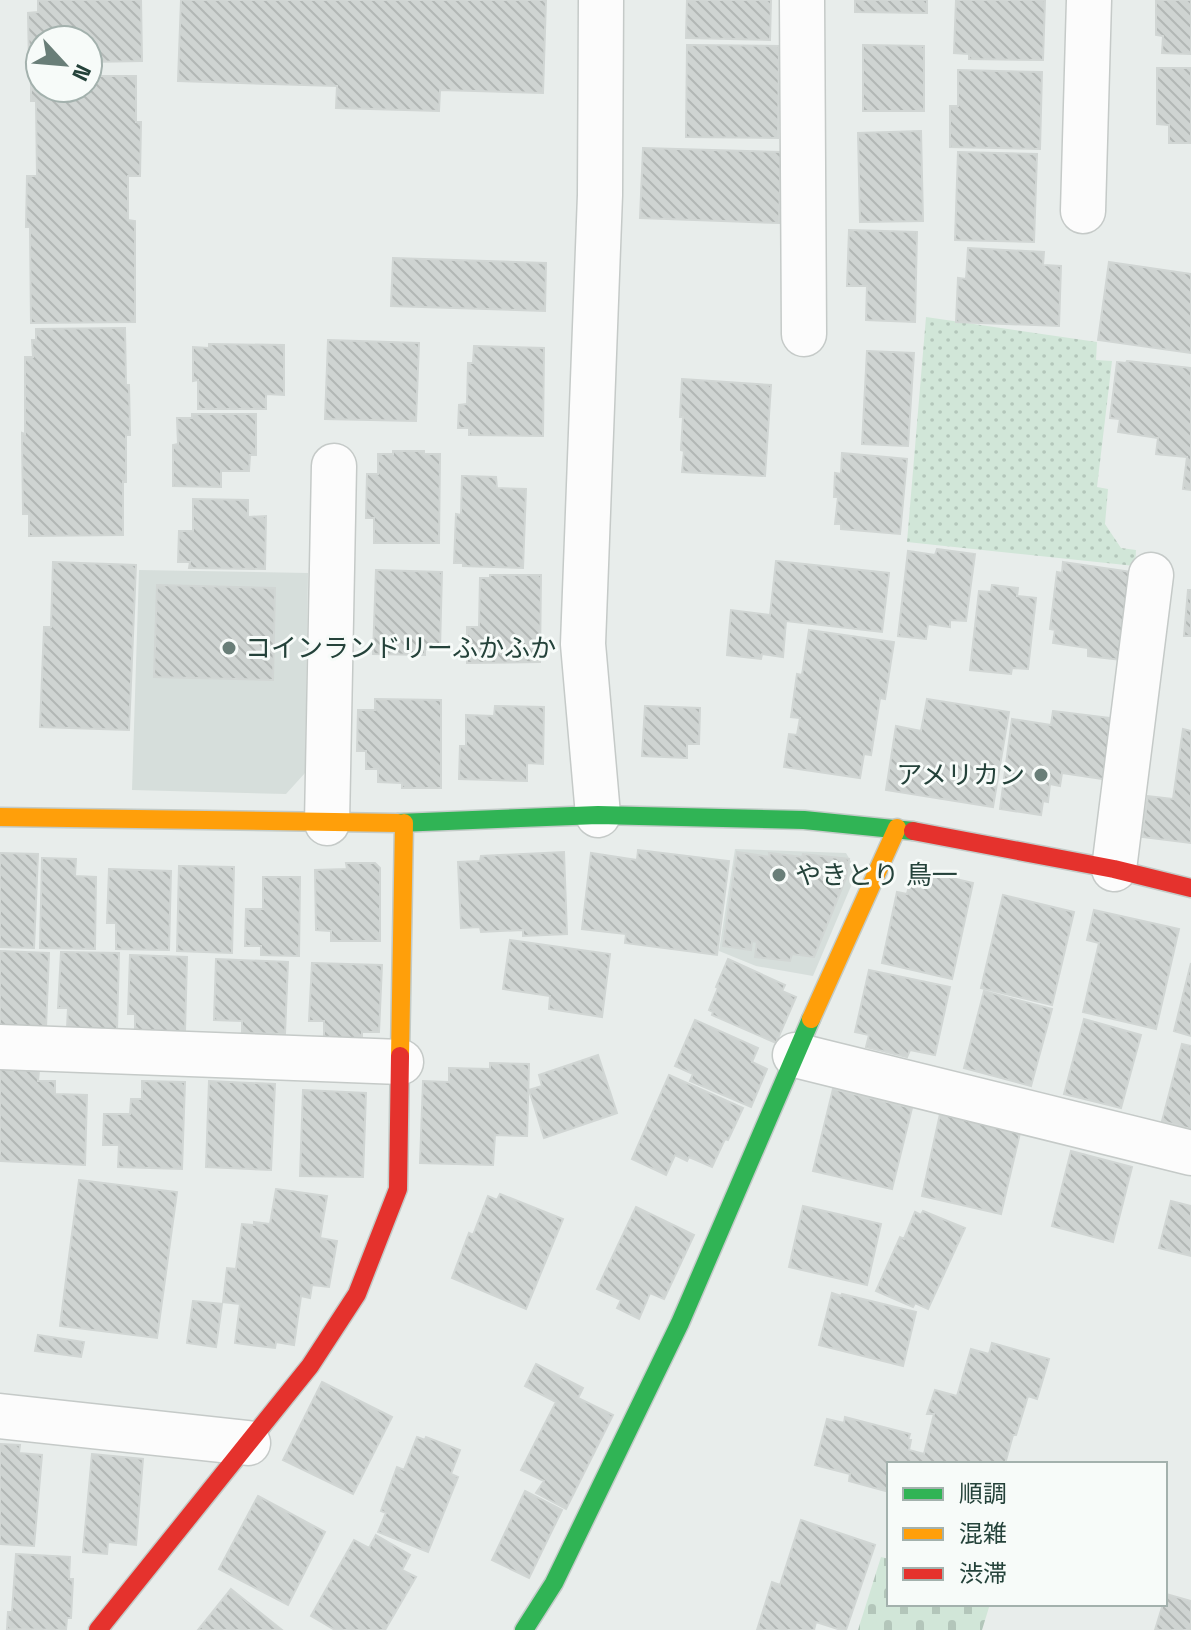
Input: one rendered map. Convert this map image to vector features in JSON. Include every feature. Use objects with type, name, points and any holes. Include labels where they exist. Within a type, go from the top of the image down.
[{"type":"street","points":[[598,815],[583,644],[600,195],[601,0]]},
{"type":"street","points":[[802,0],[804,334]]},
{"type":"street","points":[[1083,211],[1089,0]]},
{"type":"street","points":[[327,823],[334,466]]},
{"type":"street","points":[[1114,869],[1151,575]]},
{"type":"street","points":[[0,817],[327,823],[598,815],[804,820],[897,828],[990,844],[1191,888]]},
{"type":"street","points":[[98,1630],[310,1366],[357,1294],[398,1189],[404,823]]},
{"type":"street","points":[[524,1630],[554,1583],[680,1323],[897,828]]},
{"type":"street","points":[[0,1047],[401,1062]]},
{"type":"street","points":[[795,1055],[1191,1153]]},
{"type":"street","points":[[0,1416],[248,1443]]},
{"type":"shaded area","points":[[139,570],[308,573],[305,773],[286,794],[132,790]]},
{"type":"shaded area","points":[[735,849],[846,853],[857,872],[813,976],[756,966],[719,951]]},
{"type":"green space","points":[[926,317],[1097,342],[1096,360],[1112,361],[1097,487],[1108,489],[1105,524],[1121,548],[1136,550],[1135,566],[907,542]]},
{"type":"green space","points":[[881,1557],[887,1558],[887,1606],[989,1606],[982,1630],[858,1630]]},
{"type":"building","points":[[38,0],[141,0],[142,61],[104,62],[104,24],[28,24],[28,13],[38,12]]},
{"type":"building","points":[[181,0],[546,0],[543,93],[440,90],[439,111],[336,108],[337,86],[178,81]]},
{"type":"building","points":[[687,0],[771,0],[770,40],[686,38]]},
{"type":"building","points":[[855,0],[927,0],[927,13],[855,12]]},
{"type":"building","points":[[956,0],[1045,0],[1043,60],[969,59],[969,54],[954,53]]},
{"type":"building","points":[[1156,0],[1191,0],[1191,54],[1162,53],[1163,36],[1156,35]]},
{"type":"building","points":[[687,45],[779,46],[778,138],[686,137]]},
{"type":"building","points":[[863,45],[924,46],[924,111],[863,111]]},
{"type":"building","points":[[1157,68],[1191,68],[1191,143],[1169,143],[1169,125],[1157,124]]},
{"type":"building","points":[[958,70],[1042,72],[1040,149],[950,147],[950,106],[958,106]]},
{"type":"building","points":[[104,76],[136,76],[136,122],[141,122],[140,176],[128,176],[128,220],[135,221],[135,322],[31,323],[27,176],[37,176],[36,104],[104,104]]},
{"type":"building","points":[[921,131],[923,221],[860,222],[858,133]]},
{"type":"building","points":[[643,148],[781,152],[779,223],[640,218]]},
{"type":"building","points":[[958,152],[1037,154],[1034,242],[955,240]]},
{"type":"building","points":[[849,230],[917,232],[915,322],[866,320],[867,286],[847,286]]},
{"type":"building","points":[[968,248],[1044,252],[1043,265],[1061,266],[1059,326],[956,322],[958,278],[966,279]]},
{"type":"building","points":[[393,258],[546,263],[545,311],[391,306]]},
{"type":"building","points":[[1109,262],[1191,274],[1191,353],[1098,340]]},
{"type":"building","points":[[125,328],[130,435],[126,435],[123,535],[29,536],[29,514],[23,514],[22,433],[25,434],[25,357],[33,357],[32,340],[36,340],[36,329]]},
{"type":"building","points":[[328,340],[419,343],[416,421],[325,419]]},
{"type":"building","points":[[209,344],[284,345],[284,395],[266,394],[266,409],[198,409],[198,380],[193,381],[193,347],[209,348]]},
{"type":"building","points":[[474,346],[544,348],[543,436],[469,435],[469,428],[458,428],[459,405],[467,404],[468,363],[473,363]]},
{"type":"building","points":[[867,351],[914,353],[908,446],[862,444]]},
{"type":"building","points":[[1117,362],[1191,368],[1191,490],[1183,489],[1187,457],[1156,454],[1158,438],[1118,432],[1120,419],[1110,418]]},
{"type":"building","points":[[682,379],[771,385],[765,476],[682,472]]},
{"type":"building","points":[[192,414],[256,414],[256,455],[250,455],[249,471],[221,471],[221,487],[173,486],[173,445],[178,444],[177,418],[192,418]]},
{"type":"building","points":[[393,451],[440,454],[439,543],[374,543],[374,518],[366,518],[367,474],[378,474],[378,454],[393,454]]},
{"type":"building","points":[[842,453],[907,459],[900,534],[841,529],[841,524],[835,524],[838,497],[834,497],[835,473],[841,474]]},
{"type":"building","points":[[462,476],[496,477],[497,488],[526,489],[523,568],[454,563],[456,514],[461,515]]},
{"type":"building","points":[[193,499],[248,500],[248,517],[266,516],[265,569],[189,568],[190,562],[178,562],[179,531],[193,531]]},
{"type":"building","points":[[937,549],[975,554],[966,621],[950,620],[950,627],[928,624],[926,639],[898,636],[908,551],[935,555]]},
{"type":"building","points":[[776,561],[889,573],[882,632],[786,621],[783,657],[762,654],[761,659],[727,655],[731,610],[770,615]]},
{"type":"building","points":[[53,562],[136,565],[129,730],[40,727],[44,627],[51,627]]},
{"type":"building","points":[[1063,562],[1132,572],[1121,660],[1088,656],[1088,648],[1053,643],[1055,630],[1050,629],[1057,572],[1062,573]]},
{"type":"building","points":[[376,570],[442,572],[440,649],[425,649],[425,655],[373,654]]},
{"type":"building","points":[[490,575],[541,575],[540,662],[467,663],[467,627],[479,627],[480,578],[490,578]]},
{"type":"building","points":[[157,585],[275,588],[273,680],[154,677]]},
{"type":"building","points":[[992,585],[1018,588],[1017,596],[1036,598],[1028,669],[1012,668],[1011,674],[970,670],[979,591],[991,592]]},
{"type":"building","points":[[1188,590],[1191,590],[1191,636],[1184,636]]},
{"type":"building","points":[[809,630],[894,642],[885,699],[880,698],[871,755],[864,754],[860,778],[784,767],[789,734],[797,735],[800,718],[791,717],[797,674],[802,675]]},
{"type":"building","points":[[375,699],[441,700],[441,788],[402,788],[402,783],[378,782],[378,769],[366,769],[366,751],[357,751],[358,710],[375,710]]},
{"type":"building","points":[[927,699],[1009,712],[993,807],[886,790],[896,726],[921,731]]},
{"type":"building","points":[[495,706],[544,707],[543,764],[527,763],[527,781],[459,779],[460,746],[466,746],[466,715],[494,716]]},
{"type":"building","points":[[645,706],[700,708],[699,744],[687,744],[687,758],[642,756]]},
{"type":"building","points":[[1053,711],[1111,718],[1103,779],[1062,773],[1060,786],[1050,784],[1048,802],[1043,801],[1041,815],[1000,809],[1012,719],[1051,725]]},
{"type":"building","points":[[1183,729],[1191,731],[1191,843],[1142,837],[1148,796],[1173,799]]},
{"type":"building","points":[[638,850],[729,861],[717,955],[625,943],[626,934],[582,929],[591,853],[637,860]]},
{"type":"building","points":[[564,852],[567,934],[523,936],[523,930],[481,932],[480,927],[461,928],[458,862],[480,861],[481,856]]},
{"type":"building","points":[[737,852],[770,857],[769,853],[849,859],[846,878],[814,957],[792,954],[790,961],[755,957],[757,942],[752,941],[751,950],[723,946]]},
{"type":"building","points":[[0,853],[38,854],[34,948],[0,947]]},
{"type":"building","points":[[42,858],[76,859],[75,876],[96,877],[95,949],[40,948]]},
{"type":"building","points":[[346,863],[375,863],[380,868],[380,941],[331,941],[331,931],[316,930],[315,870],[347,869]]},
{"type":"building","points":[[179,866],[234,867],[232,953],[177,951]]},
{"type":"building","points":[[109,869],[171,871],[169,950],[116,949],[116,923],[107,923]]},
{"type":"building","points":[[913,869],[973,883],[952,979],[882,963],[897,892],[907,894]]},
{"type":"building","points":[[263,877],[300,877],[299,956],[261,955],[261,946],[245,946],[246,909],[263,909]]},
{"type":"building","points":[[1003,895],[1074,912],[1052,1005],[981,988]]},
{"type":"building","points":[[1094,910],[1179,929],[1156,1029],[1083,1012],[1099,943],[1087,940]]},
{"type":"building","points":[[510,940],[610,954],[602,1017],[549,1009],[550,996],[503,989]]},
{"type":"building","points":[[0,951],[49,953],[46,1028],[0,1026]]},
{"type":"building","points":[[61,952],[119,953],[117,1030],[67,1028],[68,1008],[58,1008]]},
{"type":"building","points":[[130,955],[187,957],[185,1032],[135,1030],[135,1014],[128,1014]]},
{"type":"building","points":[[216,959],[288,962],[285,1034],[242,1033],[242,1021],[214,1020]]},
{"type":"building","points":[[728,959],[785,985],[782,991],[796,997],[776,1043],[712,1015],[713,1012],[709,1010]]},
{"type":"building","points":[[312,963],[382,965],[379,1032],[362,1032],[362,1040],[324,1039],[324,1021],[309,1021]]},
{"type":"building","points":[[1191,963],[1191,1036],[1174,1031]]},
{"type":"building","points":[[869,970],[950,987],[935,1055],[910,1050],[907,1057],[866,1047],[869,1035],[855,1032]]},
{"type":"building","points":[[984,991],[1052,1009],[1031,1086],[964,1068]]},
{"type":"building","points":[[1084,1019],[1141,1035],[1121,1108],[1064,1094]]},
{"type":"building","points":[[695,1020],[758,1048],[752,1062],[767,1069],[751,1107],[690,1081],[693,1074],[675,1066]]},
{"type":"building","points":[[1182,1044],[1191,1046],[1191,1129],[1162,1121]]},
{"type":"building","points":[[598,1055],[617,1113],[544,1138],[529,1090],[542,1086],[539,1075]]},
{"type":"building","points":[[490,1063],[529,1064],[527,1136],[495,1135],[493,1165],[420,1163],[423,1081],[449,1082],[449,1068],[490,1069]]},
{"type":"building","points":[[0,1069],[39,1071],[38,1081],[55,1081],[55,1094],[87,1095],[85,1165],[0,1161]]},
{"type":"building","points":[[669,1075],[743,1108],[712,1167],[689,1157],[687,1161],[675,1155],[666,1175],[632,1159]]},
{"type":"building","points":[[142,1081],[185,1082],[182,1169],[118,1167],[119,1145],[103,1145],[104,1114],[130,1114],[131,1099],[142,1099]]},
{"type":"building","points":[[209,1081],[275,1084],[271,1170],[206,1167]]},
{"type":"building","points":[[833,1089],[912,1108],[892,1189],[813,1171]]},
{"type":"building","points":[[303,1090],[366,1093],[363,1177],[300,1176]]},
{"type":"building","points":[[940,1114],[1020,1133],[1001,1214],[922,1196]]},
{"type":"building","points":[[1071,1151],[1132,1167],[1113,1242],[1052,1226]]},
{"type":"building","points":[[79,1180],[177,1192],[157,1338],[60,1326]]},
{"type":"building","points":[[276,1189],[327,1196],[320,1238],[337,1241],[329,1287],[312,1285],[310,1298],[301,1296],[294,1345],[276,1342],[275,1348],[235,1343],[240,1304],[223,1302],[227,1268],[236,1269],[242,1224],[270,1224]]},
{"type":"building","points":[[500,1194],[563,1219],[526,1309],[452,1278],[469,1233],[473,1235],[488,1196],[497,1200]]},
{"type":"building","points":[[1171,1201],[1191,1206],[1191,1256],[1159,1248]]},
{"type":"building","points":[[803,1206],[881,1224],[867,1285],[789,1267]]},
{"type":"building","points":[[636,1207],[694,1235],[664,1299],[650,1293],[639,1319],[617,1308],[621,1300],[597,1289]]},
{"type":"building","points":[[923,1211],[965,1228],[928,1309],[915,1303],[913,1307],[876,1291],[900,1237],[904,1239],[915,1212],[921,1215]]},
{"type":"building","points":[[832,1293],[916,1312],[903,1366],[819,1345]]},
{"type":"building","points":[[193,1301],[222,1304],[216,1347],[187,1343]]},
{"type":"building","points":[[38,1335],[84,1342],[81,1357],[35,1351]]},
{"type":"building","points":[[992,1343],[1049,1359],[1037,1399],[1028,1396],[1006,1462],[887,1462],[887,1491],[849,1481],[850,1474],[815,1465],[827,1419],[844,1423],[845,1417],[910,1434],[909,1450],[924,1454],[934,1414],[927,1414],[935,1390],[957,1396],[971,1349],[989,1354]]},
{"type":"building","points":[[536,1364],[583,1388],[578,1398],[613,1415],[566,1509],[536,1493],[544,1481],[521,1470],[556,1402],[525,1386]]},
{"type":"building","points":[[322,1382],[392,1417],[353,1494],[283,1460]]},
{"type":"building","points":[[417,1437],[425,1440],[426,1437],[460,1450],[451,1474],[458,1477],[428,1552],[378,1532],[386,1513],[381,1511],[397,1467],[404,1470]]},
{"type":"building","points":[[0,1444],[20,1445],[19,1453],[42,1455],[34,1546],[0,1544]]},
{"type":"building","points":[[92,1454],[143,1459],[136,1545],[108,1542],[107,1554],[83,1552]]},
{"type":"building","points":[[525,1491],[562,1510],[529,1578],[492,1560]]},
{"type":"building","points":[[258,1496],[325,1532],[288,1605],[219,1569]]},
{"type":"building","points":[[801,1520],[875,1545],[846,1630],[816,1622],[814,1630],[757,1630],[772,1582],[780,1585]]},
{"type":"building","points":[[376,1535],[410,1555],[402,1570],[416,1577],[385,1630],[335,1630],[311,1616],[354,1540],[369,1548]]},
{"type":"building","points":[[16,1554],[70,1557],[69,1579],[73,1579],[71,1618],[67,1618],[66,1630],[7,1629],[8,1612],[12,1612]]},
{"type":"building","points":[[231,1589],[282,1630],[198,1630]]},
{"type":"building","points":[[1167,1594],[1191,1601],[1191,1630],[1155,1630],[1162,1606],[1167,1606]]},
{"type":"traffic: fast","points":[[398,823],[598,815],[804,820],[913,831]]},
{"type":"traffic: fast","points":[[524,1630],[554,1583],[680,1323],[811,1019]]},
{"type":"traffic: slow","points":[[0,817],[398,823]]},
{"type":"traffic: slow","points":[[400,1056],[404,823]]},
{"type":"traffic: slow","points":[[811,1019],[897,828]]},
{"type":"traffic: jam","points":[[913,831],[1114,869],[1191,888]]},
{"type":"traffic: jam","points":[[98,1630],[310,1366],[357,1294],[398,1189],[400,1056]]},
{"type":"place","name":"コインランドリーふかふか","points":[[229,648]]},
{"type":"place","name":"アメリカン","points":[[1041,775]]},
{"type":"place","name":"やきとり 鳥一","points":[[779,875]]}]
